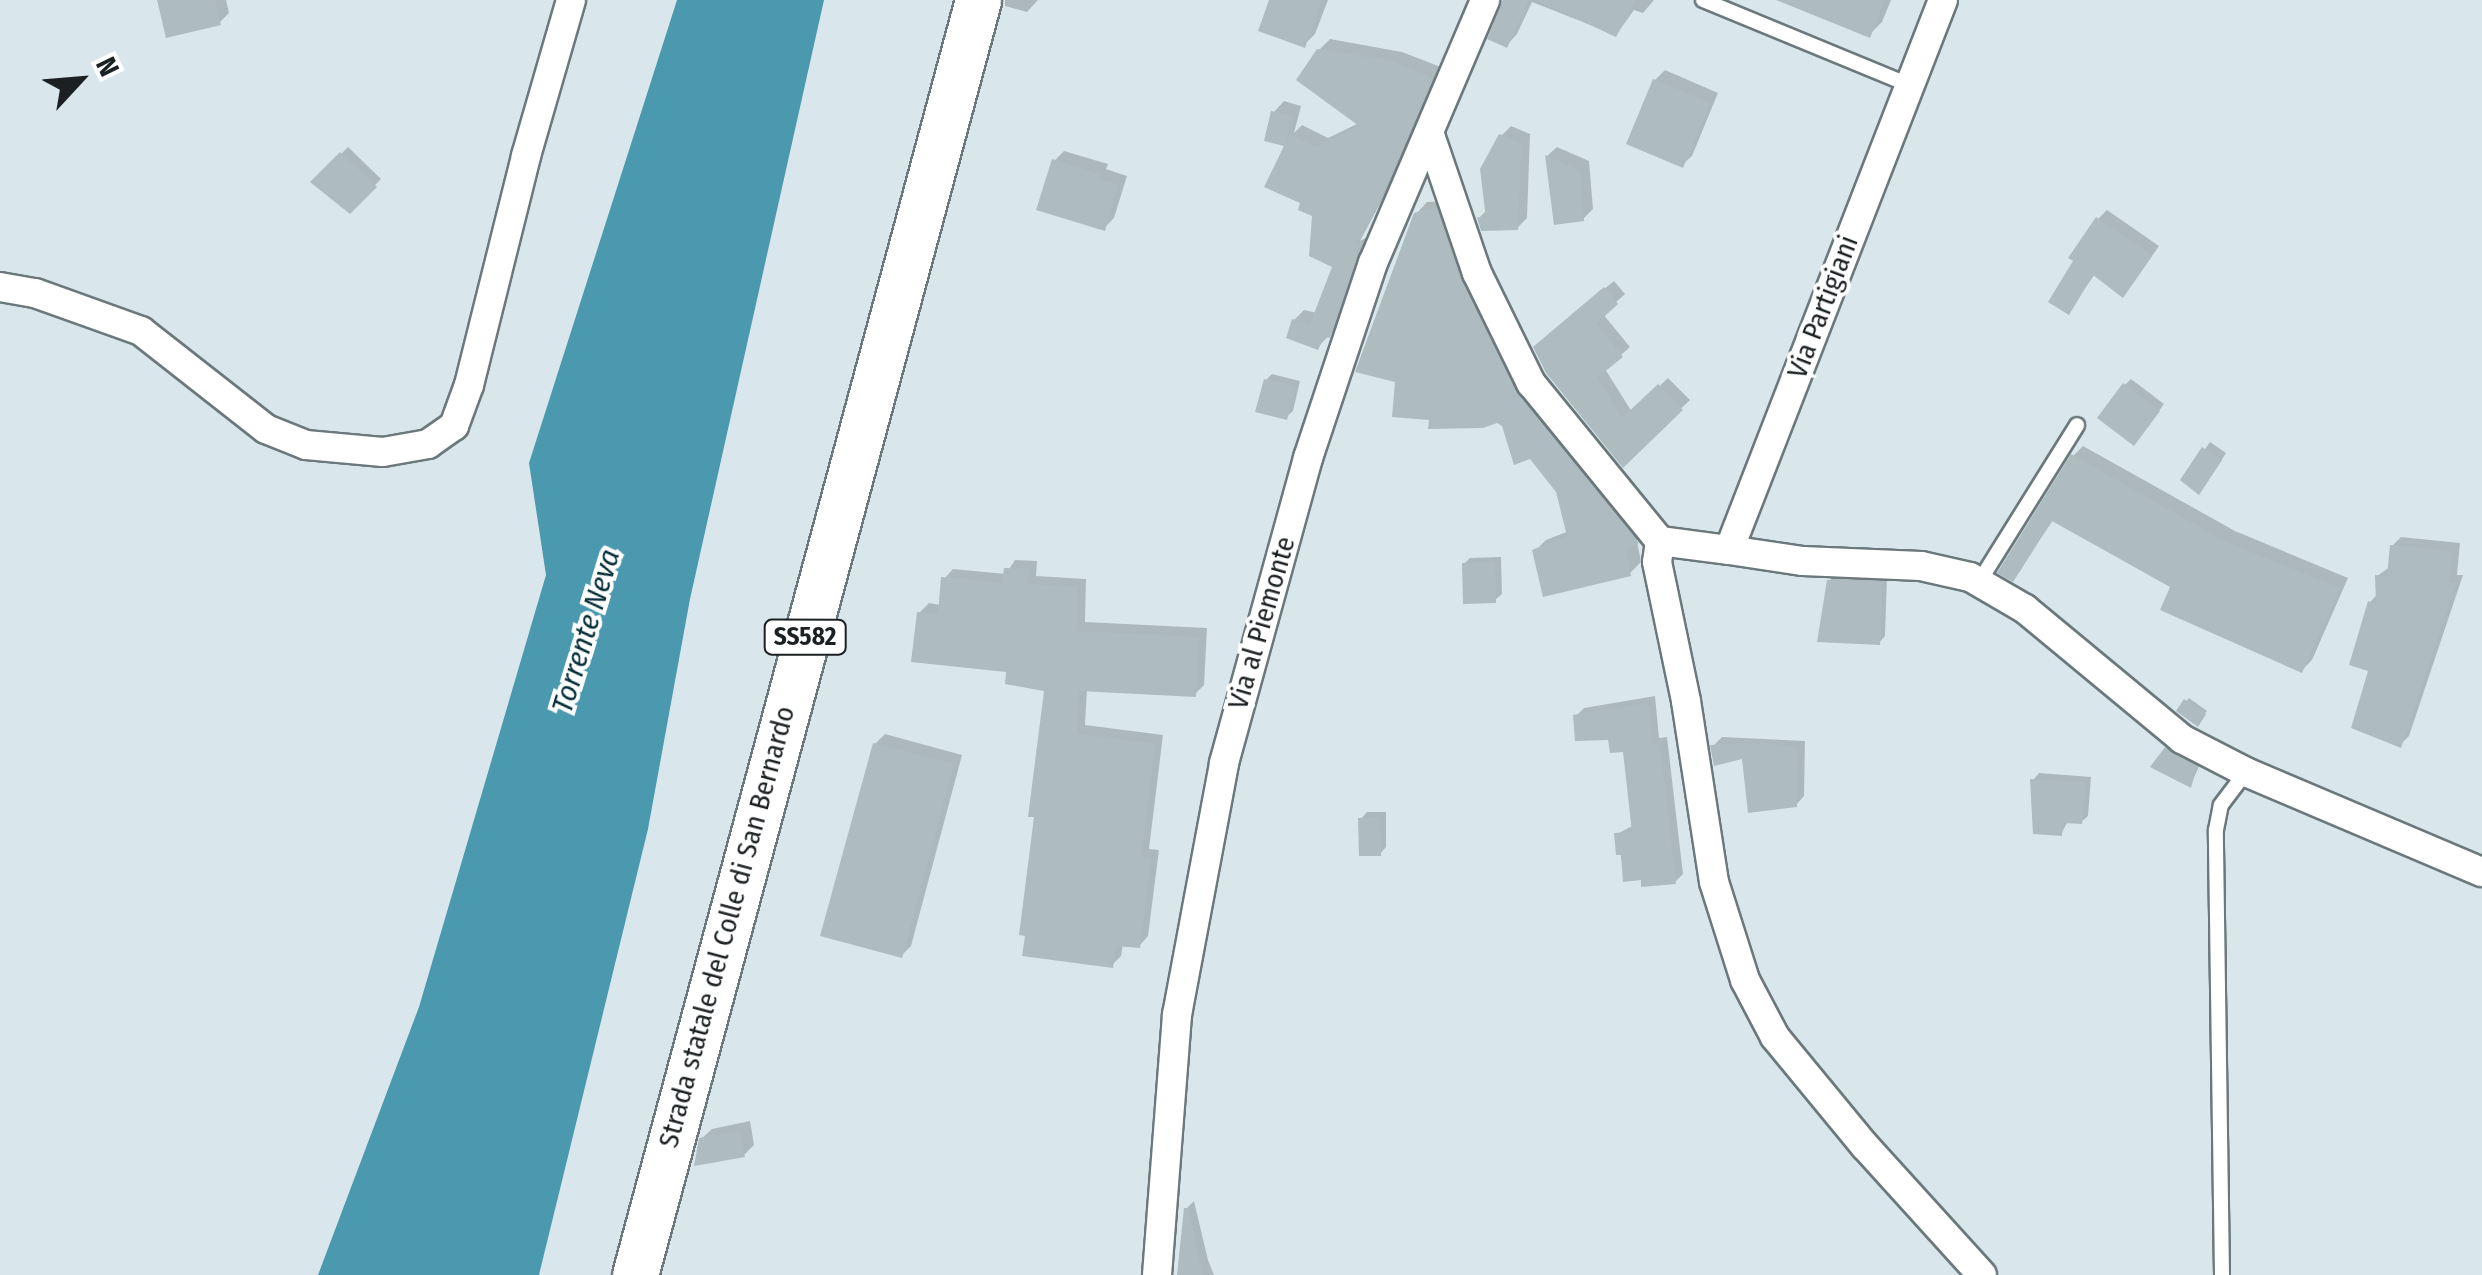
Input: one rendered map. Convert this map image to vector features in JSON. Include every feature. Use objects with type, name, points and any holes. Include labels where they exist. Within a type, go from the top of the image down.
[{"type":"main road","name":"Strada statale del Colle di San Bernardo","points":[[634,1275],[978,0]]},
{"type":"street","points":[[0,287],[34,293],[141,331],[266,429],[306,445],[383,452],[428,444],[454,426],[469,385],[526,156],[571,0]]},
{"type":"street","name":"Via al Piemonte","points":[[1157,1275],[1177,1015],[1224,763],[1314,440],[1373,264],[1485,0]]},
{"type":"street","name":"Via Partigiani","points":[[1729,550],[1943,0]]},
{"type":"street","points":[[1430,135],[1478,273],[1531,383],[1660,540],[1803,561],[1920,566],[1979,582],[2025,610],[2182,739],[2246,772],[2482,872]]},
{"type":"street","points":[[1660,540],[1657,562],[1686,701],[1714,882],[1745,980],[1775,1037],[1865,1146],[1982,1275]]},
{"type":"lane","points":[[1704,0],[1909,85]]},
{"type":"lane","points":[[1979,582],[2077,425]]},
{"type":"lane","points":[[2222,1275],[2216,830],[2221,806],[2246,772]]},
{"type":"water","name":"Torrente Neva","points":[[677,0],[824,0],[690,599],[648,829],[539,1275],[318,1275],[419,1007],[546,575],[529,463]]},
{"type":"building","points":[[157,0],[215,0],[221,25],[166,38]]},
{"type":"building","points":[[1269,0],[1322,0],[1305,48],[1258,31]]},
{"type":"building","points":[[1503,0],[1529,0],[1507,48],[1487,39]]},
{"type":"building","points":[[1536,0],[1636,0],[1616,37]]},
{"type":"building","points":[[1776,0],[1885,0],[1870,38]]},
{"type":"building","points":[[1317,49],[1391,61],[1433,78],[1388,183],[1355,246],[1363,241],[1330,338],[1324,337],[1318,350],[1286,338],[1292,319],[1310,324],[1332,267],[1309,256],[1312,216],[1298,210],[1300,203],[1264,187],[1284,146],[1264,141],[1271,111],[1292,116],[1285,144],[1290,134],[1316,147],[1359,126],[1296,80]]},
{"type":"building","points":[[1653,79],[1710,103],[1683,168],[1626,144]]},
{"type":"building","points":[[1499,134],[1521,144],[1518,230],[1481,231],[1477,217],[1486,219],[1480,169]]},
{"type":"building","points":[[340,152],[377,187],[350,214],[310,182]]},
{"type":"building","points":[[1545,155],[1580,171],[1584,221],[1554,225]]},
{"type":"building","points":[[1052,159],[1099,174],[1098,179],[1118,185],[1105,231],[1036,210]]},
{"type":"building","points":[[1437,211],[1461,280],[1516,391],[1639,543],[1626,549],[1631,576],[1543,597],[1532,550],[1567,536],[1556,492],[1530,459],[1514,465],[1502,426],[1497,423],[1483,428],[1428,429],[1429,420],[1392,417],[1395,382],[1355,372],[1414,213]]},
{"type":"building","points":[[2096,217],[2152,256],[2123,298],[2093,275],[2069,315],[2048,302],[2073,261],[2068,258]]},
{"type":"building","points":[[1604,287],[1618,304],[1596,324],[1623,357],[1597,378],[1622,418],[1658,384],[1683,410],[1623,468],[1546,373],[1533,347]]},
{"type":"building","points":[[1264,379],[1296,387],[1287,420],[1255,412]]},
{"type":"building","points":[[2123,383],[2160,411],[2134,446],[2097,418]]},
{"type":"building","points":[[2202,447],[2222,460],[2199,495],[2180,480]]},
{"type":"building","points":[[2071,454],[2224,541],[2340,588],[2302,673],[2160,610],[2170,587],[2052,521],[2013,582],[1997,573]]},
{"type":"building","points":[[2390,545],[2452,551],[2449,583],[2456,583],[2401,748],[2351,728],[2368,671],[2349,665],[2368,601],[2376,604],[2375,575],[2387,576]]},
{"type":"building","points":[[1495,562],[1496,603],[1463,604],[1462,563]]},
{"type":"building","points":[[1004,568],[1029,569],[1028,584],[1078,587],[1076,631],[1199,637],[1196,697],[1079,691],[1077,734],[1155,744],[1141,857],[1151,859],[1140,948],[1116,946],[1113,968],[1022,956],[1025,936],[1019,935],[1034,817],[1028,817],[1044,691],[1005,684],[1006,672],[911,662],[917,612],[938,614],[941,577],[1002,583]]},
{"type":"building","points":[[1827,580],[1882,582],[1880,645],[1817,642]]},
{"type":"building","points":[[2184,699],[2206,714],[2198,727],[2176,711]]},
{"type":"building","points":[[1648,703],[1652,745],[1660,744],[1676,884],[1641,887],[1641,880],[1623,882],[1621,855],[1616,855],[1614,833],[1632,832],[1623,752],[1610,753],[1608,740],[1575,741],[1573,715]]},
{"type":"building","points":[[873,743],[954,764],[902,958],[820,936]]},
{"type":"building","points":[[1766,743],[1797,749],[1797,807],[1748,813],[1742,759],[1714,766],[1710,745]]},
{"type":"building","points":[[2165,747],[2197,766],[2191,788],[2150,767]]},
{"type":"building","points":[[2030,779],[2086,782],[2082,824],[2063,823],[2062,836],[2033,834]]},
{"type":"building","points":[[1380,817],[1381,856],[1359,856],[1358,818]]},
{"type":"building","points":[[740,1130],[745,1157],[694,1166],[699,1138]]},
{"type":"building","points":[[1184,1208],[1189,1208],[1202,1275],[1177,1275]]}]
